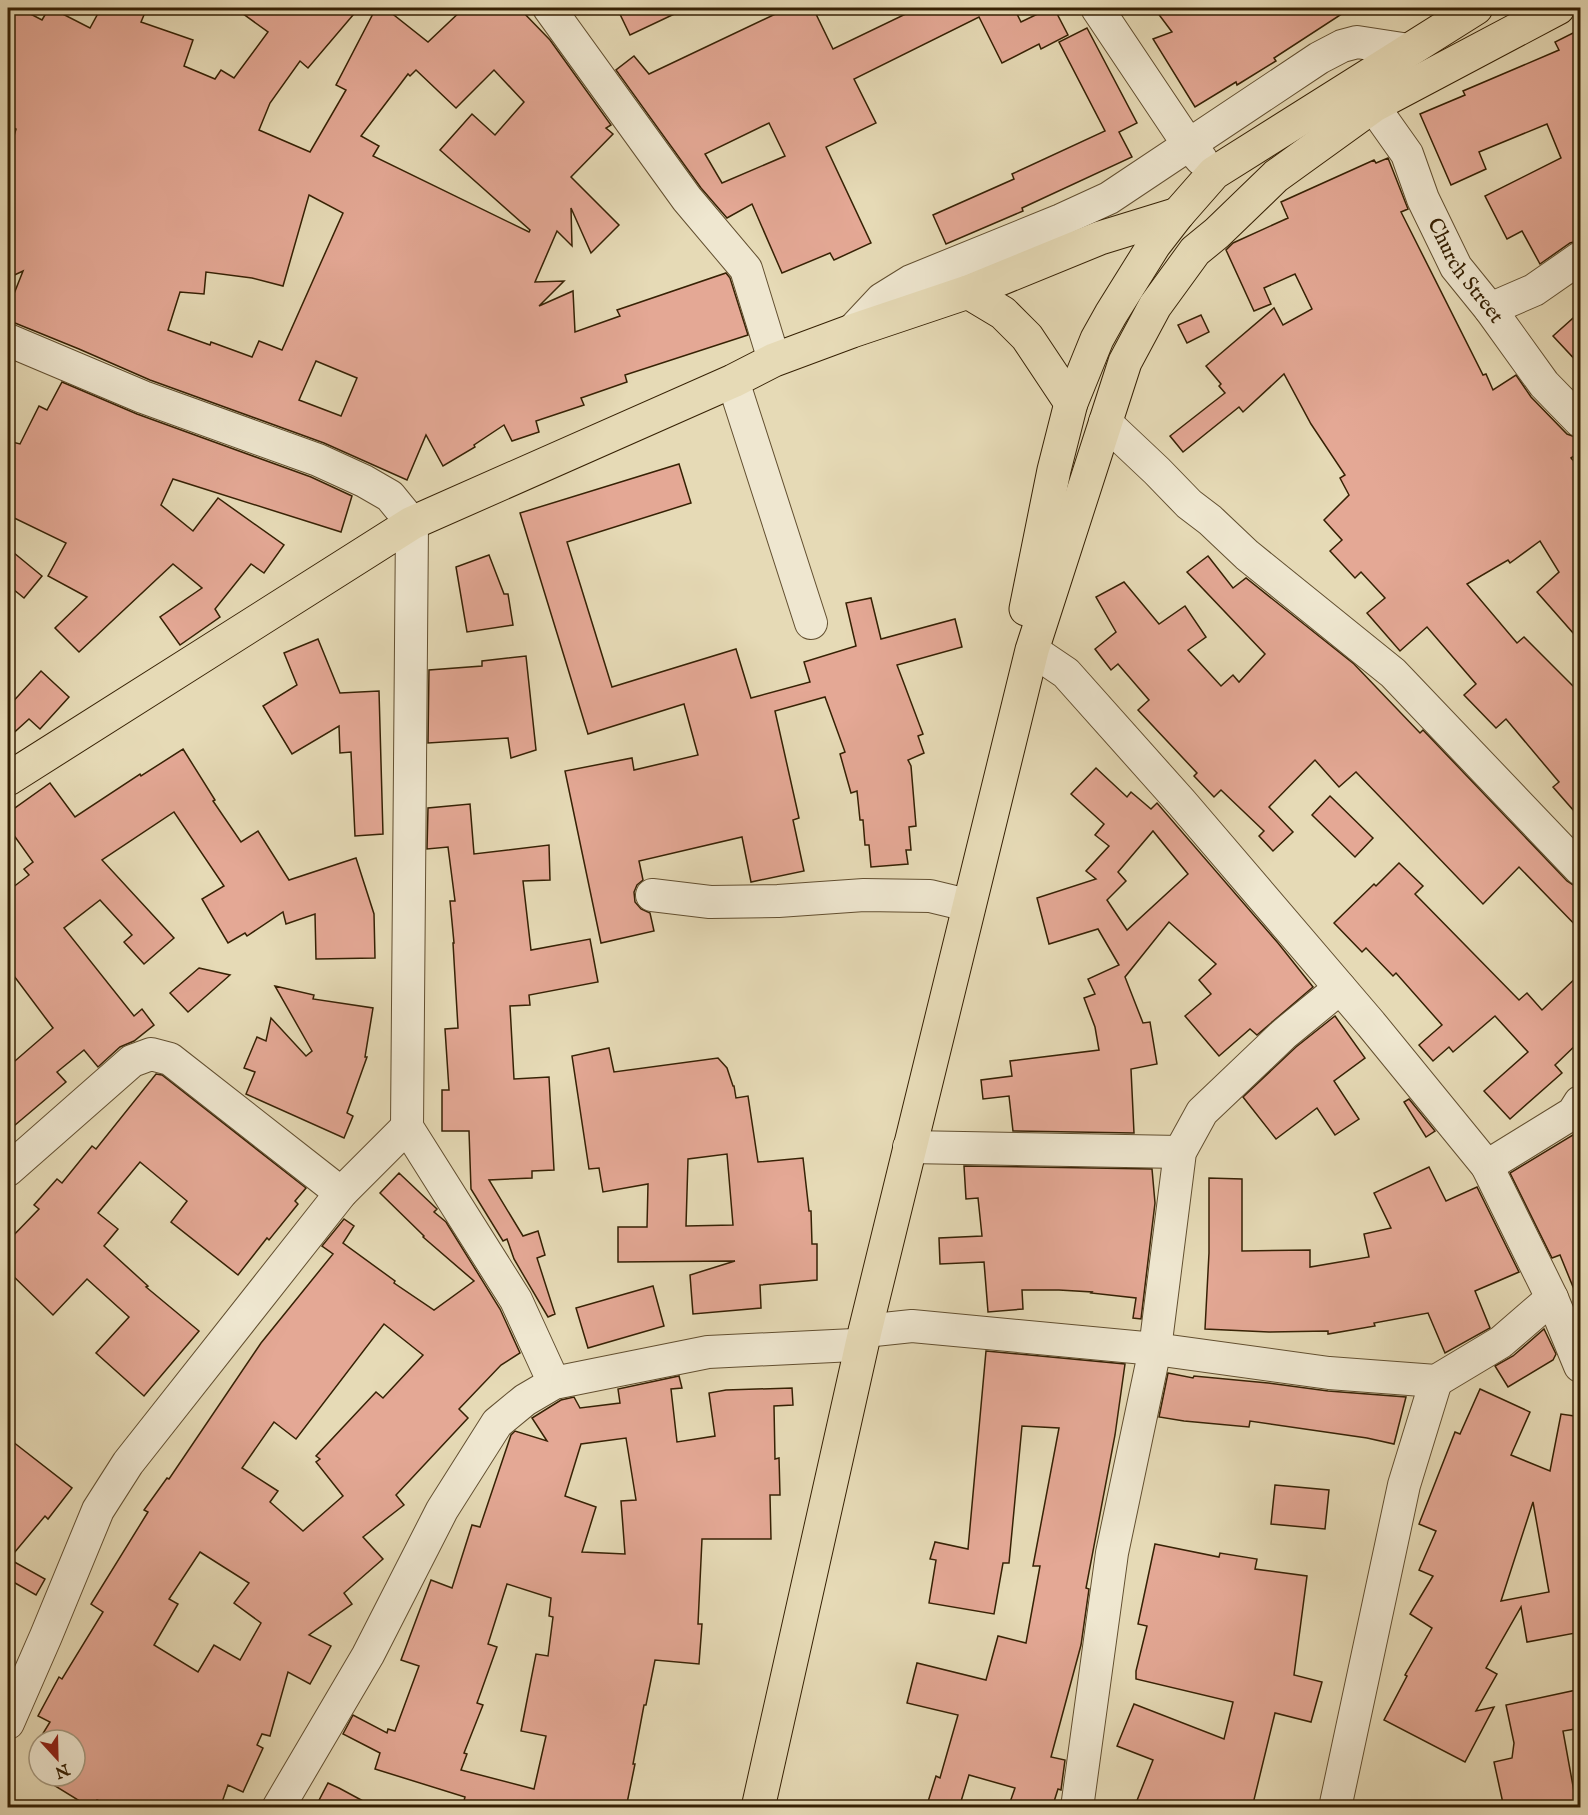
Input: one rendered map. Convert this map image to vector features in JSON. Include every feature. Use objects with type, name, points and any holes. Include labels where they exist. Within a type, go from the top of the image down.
[{"type":"main road","points":[[758,1808],[772,1717],[1023,626],[1054,470],[1071,403],[1097,339],[1111,314],[1154,245],[1214,173],[1476,8]]},
{"type":"main road","points":[[860,1338],[999,790],[1032,650],[1125,362],[1155,306],[1195,250],[1217,233],[1276,176],[1373,106],[1551,9]]},
{"type":"main road","points":[[8,779],[412,523],[733,381],[774,360],[968,292],[1100,238],[1178,214]]},
{"type":"main road","points":[[968,292],[1003,314],[1027,337],[1071,403]]},
{"type":"main road","points":[[743,1808],[772,1717]]},
{"type":"street","points":[[549,8],[687,200],[746,269],[774,360]]},
{"type":"street","points":[[1097,8],[1188,144],[1214,173]]},
{"type":"street","points":[[852,331],[882,299],[911,281],[1109,198],[1319,58],[1342,46],[1357,42],[1409,50]]},
{"type":"street","name":"Church Street","points":[[1373,106],[1407,154],[1423,199],[1456,267],[1490,309],[1544,384],[1581,421]]},
{"type":"street","points":[[1490,309],[1534,290],[1581,258]]},
{"type":"street","points":[[8,340],[142,397],[318,460],[390,496],[412,523],[407,1127],[516,1300],[554,1383]]},
{"type":"street","points":[[733,381],[811,623]]},
{"type":"street","points":[[1105,422],[1189,504],[1210,520],[1247,555],[1393,673],[1581,869]]},
{"type":"street","points":[[1032,650],[1066,674],[1182,803],[1340,988],[1487,1166],[1552,1298],[1581,1366]]},
{"type":"street","points":[[652,895],[710,902],[778,901],[864,895],[930,896],[959,903]]},
{"type":"street","points":[[1077,1808],[1112,1553],[1155,1349],[1180,1152],[1202,1112],[1284,1034],[1340,988]]},
{"type":"street","points":[[8,1170],[132,1061],[151,1054],[170,1059],[341,1193]]},
{"type":"street","points":[[1487,1166],[1578,1112]]},
{"type":"street","points":[[8,1723],[98,1510],[128,1463],[341,1193],[407,1127]]},
{"type":"street","points":[[909,1147],[1180,1152]]},
{"type":"street","points":[[278,1808],[368,1655],[442,1510],[497,1423],[525,1400],[554,1383],[708,1352],[860,1338],[912,1326],[1155,1349],[1329,1373],[1436,1381],[1501,1342],[1552,1298]]},
{"type":"street","points":[[1335,1808],[1404,1485],[1436,1381]]},
{"type":"building","points":[[8,8],[19,8],[42,20],[51,8],[90,28],[101,8],[147,8],[141,22],[193,40],[184,66],[215,79],[221,70],[234,78],[268,32],[235,8],[359,8],[308,68],[300,61],[270,103],[259,130],[310,152],[346,90],[336,85],[376,8],[385,8],[428,42],[464,8],[519,8],[550,40],[611,125],[606,128],[613,134],[571,177],[619,225],[591,253],[571,208],[572,246],[557,231],[535,282],[564,281],[539,306],[573,291],[575,332],[620,316],[617,310],[726,273],[730,278],[748,335],[625,375],[627,382],[581,398],[584,405],[536,421],[539,432],[512,441],[504,425],[474,445],[475,447],[443,466],[426,435],[407,480],[324,443],[150,380],[79,349],[8,322],[8,309],[23,271],[8,278],[8,156],[16,129],[8,124]],"holes":[[[416,70],[456,108],[494,70],[524,102],[495,135],[472,114],[440,150],[530,230],[529,232],[373,156],[379,146],[361,136],[408,74],[410,76]],[[309,195],[343,213],[282,350],[259,341],[252,357],[168,330],[180,292],[204,294],[206,272],[252,278],[283,286]],[[316,361],[357,378],[341,416],[299,400]]]},
{"type":"building","points":[[617,8],[687,8],[630,35]]},
{"type":"building","points":[[788,8],[813,8],[833,49],[918,8],[1014,8],[1021,22],[1054,8],[1068,35],[1041,49],[1039,44],[1002,63],[979,17],[854,79],[876,123],[826,147],[871,243],[834,260],[830,253],[782,273],[752,204],[727,218],[701,188],[616,70],[634,56],[649,74]],"holes":[[[769,123],[785,156],[722,183],[705,154]]]},
{"type":"building","points":[[1154,8],[1351,8],[1274,58],[1276,61],[1195,107],[1153,39],[1172,32]]},
{"type":"building","points":[[1087,28],[1137,123],[1119,132],[1132,157],[1022,208],[1023,211],[946,244],[933,215],[1014,179],[1012,174],[1105,131],[1059,42]]},
{"type":"building","points":[[1581,29],[1581,240],[1570,243],[1540,264],[1522,231],[1507,239],[1485,196],[1561,158],[1547,124],[1479,152],[1486,169],[1451,185],[1420,114],[1465,95],[1463,91],[1559,50],[1555,42]]},
{"type":"building","points":[[1388,158],[1408,209],[1401,212],[1483,375],[1486,374],[1493,390],[1516,375],[1531,397],[1567,434],[1578,438],[1581,442],[1581,451],[1571,458],[1581,470],[1581,642],[1537,592],[1559,572],[1540,541],[1510,563],[1508,560],[1467,584],[1517,643],[1524,637],[1581,694],[1581,819],[1553,787],[1559,782],[1506,719],[1496,728],[1464,695],[1476,684],[1427,627],[1400,651],[1367,613],[1385,598],[1361,572],[1355,578],[1330,551],[1342,540],[1324,520],[1349,495],[1340,478],[1345,475],[1311,424],[1284,374],[1243,412],[1239,407],[1183,452],[1170,436],[1225,393],[1219,386],[1221,384],[1206,366],[1274,308],[1283,325],[1312,309],[1295,274],[1264,288],[1271,304],[1254,311],[1226,250],[1233,243],[1288,218],[1281,202],[1374,160],[1376,163]]},
{"type":"building","points":[[1581,311],[1581,366],[1553,336]]},
{"type":"building","points":[[1201,315],[1209,332],[1187,343],[1178,325]]},
{"type":"building","points":[[62,382],[137,414],[311,477],[352,496],[341,532],[173,479],[161,505],[193,531],[218,498],[284,545],[264,573],[251,564],[215,609],[220,617],[180,645],[160,617],[202,588],[173,564],[79,652],[55,628],[87,597],[48,576],[66,543],[8,515],[8,441],[20,444],[39,406],[47,410]]},
{"type":"building","points":[[679,464],[691,503],[567,542],[612,687],[736,649],[751,698],[810,682],[804,662],[856,646],[846,603],[871,598],[881,639],[955,619],[962,647],[897,665],[923,734],[918,736],[924,753],[908,760],[911,766],[916,826],[909,827],[911,850],[906,850],[908,864],[871,867],[869,845],[865,845],[863,820],[860,820],[857,791],[851,793],[840,754],[845,752],[825,697],[775,711],[799,818],[793,820],[804,871],[751,882],[742,837],[639,861],[643,880],[634,892],[635,902],[641,909],[650,913],[654,931],[601,943],[565,771],[632,758],[634,770],[698,755],[684,704],[588,734],[520,513]]},
{"type":"building","points":[[8,548],[42,576],[24,598],[8,585]]},
{"type":"building","points":[[489,555],[504,594],[508,594],[513,625],[467,632],[456,567]]},
{"type":"building","points":[[1208,556],[1233,588],[1246,578],[1354,664],[1420,733],[1423,730],[1567,881],[1581,890],[1581,931],[1519,867],[1483,904],[1356,772],[1339,787],[1315,760],[1269,807],[1293,832],[1273,851],[1259,836],[1264,831],[1221,790],[1214,797],[1194,776],[1197,773],[1138,710],[1149,700],[1118,664],[1111,670],[1095,649],[1116,632],[1096,597],[1124,582],[1159,624],[1185,606],[1206,637],[1188,650],[1221,686],[1233,675],[1239,682],[1265,654],[1187,572]]},
{"type":"building","points":[[318,639],[340,693],[379,691],[383,834],[355,836],[351,752],[340,753],[339,726],[292,754],[263,706],[297,685],[284,653]]},
{"type":"building","points":[[526,656],[536,750],[511,758],[508,738],[428,743],[429,670],[482,666],[482,661]]},
{"type":"building","points":[[41,671],[69,697],[40,729],[29,719],[8,738],[8,707]]},
{"type":"building","points":[[183,749],[215,800],[213,801],[241,842],[258,831],[289,880],[356,858],[374,914],[375,958],[316,959],[315,914],[286,924],[283,912],[247,936],[245,933],[228,943],[202,899],[224,886],[174,812],[102,860],[174,938],[144,964],[124,942],[132,935],[100,900],[64,928],[134,1016],[142,1009],[154,1025],[134,1041],[120,1047],[98,1067],[84,1050],[57,1072],[66,1082],[8,1131],[8,1067],[53,1028],[8,968],[8,891],[29,875],[24,869],[33,862],[8,827],[8,813],[50,783],[75,817]]},
{"type":"building","points":[[1096,768],[1127,797],[1131,792],[1151,809],[1157,803],[1313,987],[1257,1035],[1250,1029],[1219,1056],[1185,1016],[1211,994],[1199,980],[1216,964],[1169,922],[1125,977],[1143,1023],[1150,1022],[1157,1064],[1131,1069],[1134,1133],[1013,1131],[1009,1096],[983,1099],[981,1080],[1012,1076],[1010,1061],[1099,1050],[1095,1027],[1084,998],[1095,994],[1088,979],[1119,965],[1098,929],[1049,944],[1037,898],[1096,879],[1086,871],[1109,846],[1095,835],[1104,824],[1071,794]],"holes":[[[1153,831],[1188,874],[1127,930],[1107,900],[1126,881],[1118,872]]]},
{"type":"building","points":[[1330,796],[1373,838],[1355,857],[1312,815]]},
{"type":"building","points":[[470,804],[474,854],[549,845],[550,880],[523,881],[531,950],[590,939],[598,982],[529,995],[530,1005],[510,1006],[514,1079],[549,1077],[554,1170],[532,1171],[532,1178],[489,1180],[523,1236],[538,1231],[545,1255],[537,1258],[555,1314],[548,1317],[514,1259],[507,1239],[503,1241],[471,1189],[469,1131],[442,1131],[442,1090],[449,1090],[445,1029],[458,1028],[450,901],[455,901],[448,847],[427,849],[428,808]]},
{"type":"building","points":[[1399,863],[1423,886],[1415,894],[1519,1000],[1527,993],[1542,1010],[1581,973],[1581,1040],[1555,1065],[1562,1073],[1510,1119],[1484,1091],[1528,1052],[1495,1016],[1453,1052],[1449,1047],[1433,1061],[1419,1045],[1442,1025],[1396,973],[1393,976],[1366,948],[1362,952],[1334,923]]},
{"type":"building","points":[[199,968],[230,975],[188,1012],[170,993]]},
{"type":"building","points":[[275,986],[314,995],[313,999],[373,1008],[365,1057],[367,1057],[347,1113],[353,1116],[344,1138],[246,1094],[255,1072],[244,1068],[257,1037],[266,1041],[271,1018],[306,1056],[312,1051]]},
{"type":"building","points":[[1335,1016],[1365,1058],[1334,1081],[1359,1119],[1335,1135],[1317,1108],[1276,1139],[1243,1097],[1296,1047]]},
{"type":"building","points":[[609,1048],[614,1072],[718,1058],[727,1068],[736,1098],[748,1096],[758,1162],[803,1158],[809,1211],[811,1211],[812,1244],[817,1244],[817,1280],[760,1285],[761,1308],[693,1314],[690,1275],[735,1261],[618,1262],[618,1227],[647,1227],[648,1184],[603,1192],[599,1168],[589,1169],[572,1056]],"holes":[[[727,1154],[733,1225],[686,1226],[688,1159]]]},
{"type":"building","points":[[156,1074],[162,1075],[306,1188],[295,1201],[298,1204],[238,1275],[171,1222],[187,1201],[140,1162],[98,1213],[118,1229],[104,1246],[148,1286],[146,1287],[199,1331],[144,1396],[96,1353],[129,1317],[87,1279],[53,1315],[8,1271],[8,1241],[39,1209],[34,1205],[57,1179],[62,1183],[92,1146],[96,1149]]},
{"type":"building","points":[[1409,1099],[1435,1131],[1426,1137],[1404,1102]]},
{"type":"building","points":[[1581,1130],[1580,1304],[1560,1255],[1552,1258],[1510,1173]]},
{"type":"building","points":[[964,1166],[1152,1169],[1155,1203],[1141,1319],[1133,1318],[1136,1298],[1059,1290],[1022,1290],[1023,1309],[988,1312],[984,1262],[940,1264],[939,1238],[982,1236],[978,1198],[966,1199]]},
{"type":"building","points":[[1429,1167],[1446,1201],[1477,1187],[1519,1272],[1475,1291],[1490,1328],[1445,1353],[1428,1313],[1374,1323],[1375,1326],[1328,1334],[1328,1331],[1269,1332],[1205,1329],[1209,1253],[1209,1178],[1242,1179],[1242,1251],[1310,1250],[1310,1267],[1369,1257],[1364,1234],[1391,1228],[1374,1193]]},
{"type":"building","points":[[399,1173],[437,1209],[434,1212],[446,1222],[500,1309],[520,1353],[501,1365],[459,1409],[468,1418],[396,1495],[404,1505],[363,1537],[383,1559],[344,1593],[352,1604],[309,1635],[331,1646],[310,1684],[288,1672],[270,1736],[262,1734],[257,1745],[263,1748],[243,1792],[228,1785],[220,1808],[115,1808],[97,1800],[91,1808],[58,1788],[87,1788],[87,1728],[46,1728],[50,1722],[38,1716],[59,1677],[62,1679],[103,1612],[91,1604],[148,1512],[144,1510],[167,1478],[169,1479],[261,1343],[333,1254],[322,1246],[344,1219],[354,1226],[343,1243],[395,1281],[394,1283],[434,1310],[474,1281],[380,1193]],"holes":[[[384,1324],[423,1355],[383,1398],[376,1392],[316,1456],[320,1459],[316,1462],[343,1496],[303,1531],[270,1502],[278,1491],[242,1468],[274,1422],[296,1439]],[[200,1552],[249,1583],[234,1603],[261,1623],[240,1660],[214,1645],[198,1672],[154,1645],[178,1604],[169,1599]]]},
{"type":"building","points":[[653,1286],[664,1326],[588,1348],[576,1308]]},
{"type":"building","points":[[1544,1329],[1556,1354],[1553,1360],[1508,1387],[1495,1366],[1513,1356]]},
{"type":"building","points":[[986,1351],[1125,1364],[1115,1435],[1086,1588],[1089,1589],[1081,1645],[1051,1757],[1065,1760],[1061,1790],[1058,1789],[1052,1808],[1008,1808],[1015,1788],[969,1775],[959,1808],[926,1808],[936,1776],[940,1778],[958,1715],[907,1703],[917,1663],[986,1680],[998,1636],[1026,1643],[1040,1566],[1033,1566],[1059,1428],[1022,1426],[1009,1563],[1003,1563],[994,1614],[929,1603],[936,1560],[930,1559],[935,1542],[968,1549]]},
{"type":"building","points":[[1168,1373],[1193,1378],[1194,1376],[1406,1397],[1394,1444],[1250,1421],[1249,1427],[1159,1417]]},
{"type":"building","points":[[679,1376],[682,1388],[671,1389],[677,1442],[715,1436],[709,1393],[726,1390],[792,1388],[793,1405],[774,1406],[775,1459],[779,1458],[780,1495],[770,1495],[771,1539],[702,1539],[698,1624],[702,1624],[699,1664],[655,1660],[646,1705],[644,1705],[626,1808],[462,1808],[465,1797],[375,1769],[380,1753],[343,1734],[353,1715],[387,1733],[388,1729],[395,1731],[419,1666],[401,1660],[431,1580],[452,1588],[472,1525],[480,1527],[511,1435],[515,1431],[547,1441],[532,1418],[561,1400],[574,1397],[580,1408],[620,1403],[618,1389]],"holes":[[[626,1438],[636,1500],[621,1501],[625,1554],[582,1552],[596,1507],[565,1496],[581,1444]],[[507,1584],[551,1598],[549,1616],[553,1617],[548,1656],[536,1654],[521,1731],[546,1736],[534,1789],[461,1770],[467,1754],[464,1753],[483,1705],[477,1703],[497,1647],[488,1644]]]},
{"type":"building","points":[[1480,1389],[1530,1412],[1511,1455],[1550,1471],[1561,1414],[1581,1417],[1581,1526],[1577,1527],[1581,1546],[1581,1632],[1527,1642],[1521,1607],[1486,1668],[1497,1674],[1476,1711],[1494,1707],[1465,1762],[1384,1720],[1407,1676],[1405,1675],[1432,1628],[1410,1614],[1433,1576],[1419,1570],[1436,1531],[1419,1524],[1455,1432],[1460,1434]],"holes":[[[1533,1502],[1549,1592],[1501,1601]]]},
{"type":"building","points":[[8,1438],[72,1488],[48,1519],[45,1516],[9,1559],[45,1579],[36,1595],[8,1579]]},
{"type":"building","points":[[1275,1485],[1329,1490],[1325,1529],[1271,1524]]},
{"type":"building","points":[[1155,1544],[1219,1557],[1220,1553],[1257,1559],[1255,1569],[1307,1576],[1294,1675],[1322,1682],[1311,1722],[1275,1713],[1252,1808],[1134,1808],[1153,1760],[1117,1746],[1134,1704],[1224,1739],[1233,1702],[1136,1679],[1147,1626],[1138,1624]]},
{"type":"building","points":[[1581,1689],[1581,1728],[1563,1731],[1577,1808],[1504,1808],[1494,1762],[1512,1758],[1514,1743],[1506,1705]]},
{"type":"building","points":[[328,1783],[339,1788],[376,1808],[315,1808]]}]
